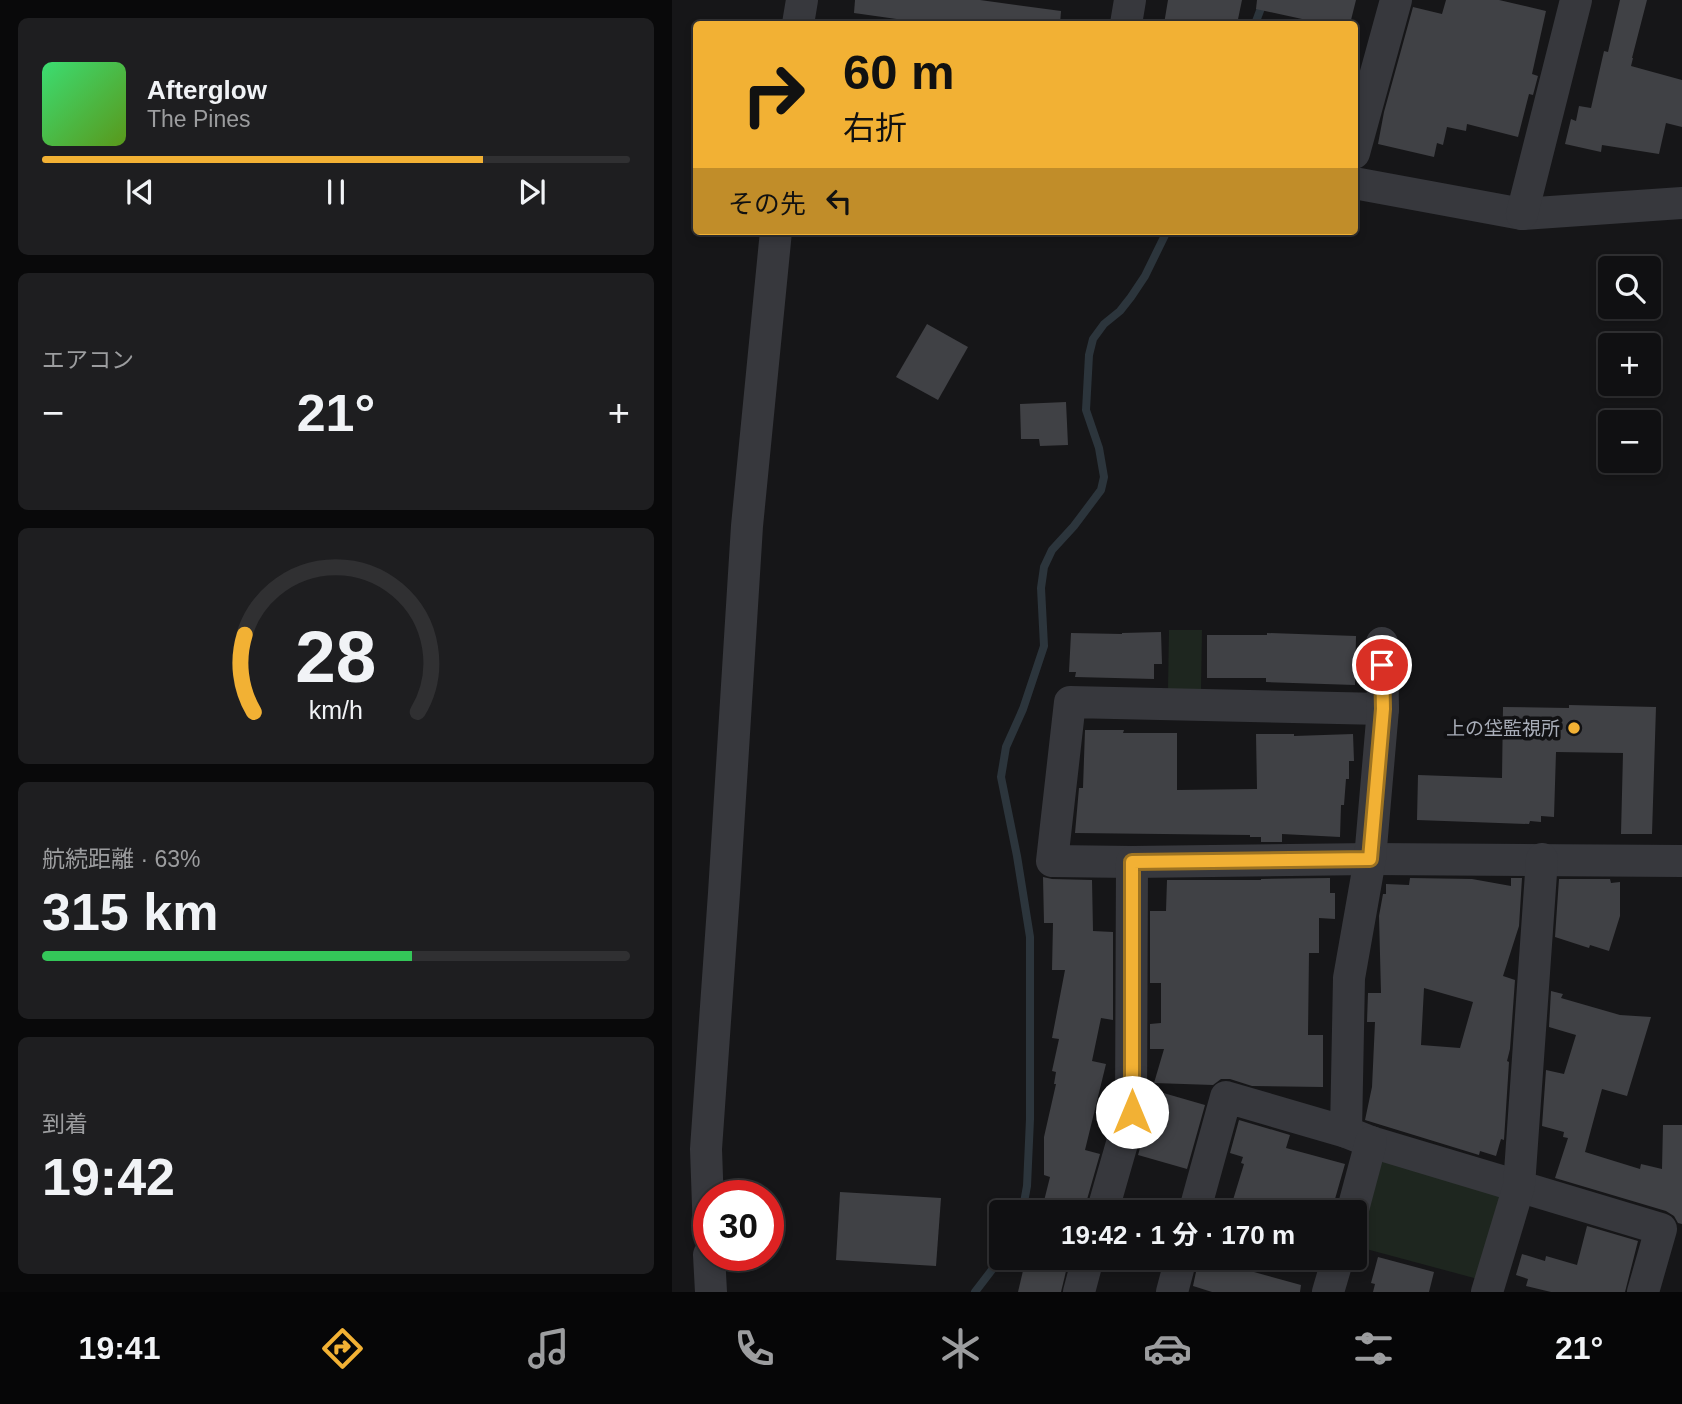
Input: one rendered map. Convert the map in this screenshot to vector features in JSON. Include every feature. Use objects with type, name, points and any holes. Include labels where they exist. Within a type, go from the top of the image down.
[{"type":"street","points":[[799,21],[802,0]]},
{"type":"street","points":[[1126,21],[1130,0]]},
{"type":"street","points":[[1358,138],[1396,0]]},
{"type":"street","points":[[1522,214],[1576,0]]},
{"type":"street","points":[[1358,184],[1522,214],[1682,202]]},
{"type":"street","points":[[707,1180],[706,1149],[747,526],[776,235]]},
{"type":"street","points":[[1353,1200],[1358,1137],[1349,978],[1370,859],[1383,709],[1382,643]]},
{"type":"street","points":[[1383,709],[1070,702],[1052,861],[1682,861]]},
{"type":"street","points":[[1487,1292],[1519,1186],[1542,859]]},
{"type":"street","points":[[1106,1200],[1132,1112],[1132,862]]},
{"type":"street","points":[[1198,1200],[1226,1097],[1661,1229],[1643,1292]]},
{"type":"street","points":[[1079,1292],[1085,1270]]},
{"type":"street","points":[[1172,1292],[1178,1270]]},
{"type":"street","points":[[1328,1292],[1334,1270]]},
{"type":"street","points":[[709,1271],[710,1292]]},
{"type":"shaded area","points":[[1169,630],[1202,630],[1201,690],[1168,689]]},
{"type":"shaded area","points":[[1371,1142],[1519,1186],[1489,1282],[1367,1249],[1367,1200],[1357,1200]]},
{"type":"building","points":[[855,0],[980,0],[1061,11],[1060,21],[911,21],[854,13]]},
{"type":"building","points":[[1168,0],[1242,0],[1238,21],[1164,21]]},
{"type":"building","points":[[1257,0],[1356,0],[1351,21],[1311,21],[1256,9]]},
{"type":"building","points":[[1446,0],[1499,0],[1546,11],[1532,74],[1538,76],[1533,95],[1529,94],[1518,137],[1467,124],[1466,131],[1447,127],[1443,145],[1437,143],[1434,157],[1378,144],[1384,112],[1413,7],[1442,14]]},
{"type":"building","points":[[1620,0],[1647,0],[1631,66],[1682,80],[1682,127],[1666,123],[1659,154],[1602,145],[1601,152],[1565,144],[1571,119],[1576,121],[1579,106],[1591,108],[1604,51],[1608,52]]},
{"type":"building","points":[[927,324],[968,347],[938,400],[896,377]]},
{"type":"building","points":[[1066,402],[1068,445],[1040,446],[1039,439],[1021,439],[1020,404]]},
{"type":"building","points":[[1161,632],[1162,664],[1154,664],[1154,679],[1075,677],[1076,672],[1069,672],[1071,633]]},
{"type":"building","points":[[1267,633],[1356,636],[1355,685],[1266,682],[1266,678],[1207,678],[1207,635]]},
{"type":"building","points":[[1569,705],[1656,707],[1652,834],[1621,834],[1623,753],[1556,752],[1554,817],[1541,816],[1541,822],[1530,821],[1529,824],[1417,820],[1418,775],[1502,778],[1503,707],[1569,708]]},
{"type":"building","points":[[1085,730],[1177,733],[1177,790],[1257,789],[1256,734],[1353,734],[1354,761],[1349,761],[1349,779],[1346,779],[1344,805],[1341,805],[1340,837],[1282,834],[1282,842],[1261,842],[1261,837],[1250,835],[1075,833],[1079,788],[1083,788]]},
{"type":"building","points":[[1043,877],[1092,880],[1093,931],[1113,932],[1113,1020],[1101,1018],[1092,1061],[1106,1064],[1085,1150],[1100,1154],[1087,1200],[1044,1200],[1050,1177],[1044,1175],[1044,1137],[1056,1084],[1056,1072],[1052,1071],[1059,1039],[1052,1038],[1065,970],[1052,970],[1053,923],[1044,923]]},
{"type":"building","points":[[1330,878],[1330,893],[1335,893],[1335,919],[1319,918],[1319,953],[1309,953],[1308,1035],[1323,1035],[1323,1087],[1252,1086],[1230,1079],[1221,1079],[1213,1085],[1154,1083],[1164,1049],[1150,1049],[1150,1024],[1161,1023],[1161,983],[1150,983],[1150,911],[1166,911],[1167,880]]},
{"type":"building","points":[[1410,878],[1472,879],[1511,886],[1511,878],[1522,878],[1519,926],[1503,976],[1515,980],[1507,1061],[1504,1140],[1501,1139],[1496,1156],[1480,1151],[1479,1155],[1365,1120],[1372,1087],[1375,1022],[1367,1022],[1368,993],[1381,993],[1379,916],[1383,894],[1386,894],[1386,884],[1409,885]],"holes":[[[1424,988],[1473,1002],[1460,1048],[1421,1045]]]},
{"type":"building","points":[[1559,879],[1610,879],[1611,883],[1620,882],[1620,916],[1609,951],[1590,945],[1589,948],[1555,937]]},
{"type":"building","points":[[1551,991],[1563,994],[1561,998],[1620,1015],[1651,1017],[1627,1096],[1602,1089],[1585,1152],[1640,1169],[1641,1164],[1662,1169],[1663,1125],[1682,1125],[1682,1224],[1666,1211],[1555,1178],[1568,1138],[1563,1137],[1564,1132],[1542,1126],[1546,1070],[1564,1074],[1576,1035],[1549,1027]]},
{"type":"building","points":[[1153,1090],[1205,1105],[1187,1169],[1138,1155],[1149,1117],[1149,1102]]},
{"type":"building","points":[[1239,1120],[1290,1135],[1286,1148],[1345,1164],[1335,1200],[1233,1200],[1244,1164],[1241,1163],[1243,1157],[1230,1153]]},
{"type":"building","points":[[840,1192],[941,1198],[936,1266],[836,1260]]},
{"type":"building","points":[[1587,1226],[1638,1241],[1625,1292],[1551,1292],[1526,1286],[1528,1279],[1516,1275],[1522,1254],[1545,1261],[1546,1256],[1577,1265]]},
{"type":"building","points":[[1378,1257],[1434,1272],[1429,1292],[1373,1292],[1375,1284],[1371,1283]]},
{"type":"building","points":[[1023,1270],[1066,1270],[1061,1292],[1018,1292]]},
{"type":"building","points":[[1196,1270],[1255,1270],[1301,1285],[1300,1292],[1212,1292],[1193,1286]]},
{"type":"waterway","points":[[1256,21],[1264,0]]},
{"type":"waterway","points":[[1024,1200],[1030,1119],[1030,937],[1001,777],[1006,747],[1023,709],[1044,646],[1041,588],[1044,567],[1052,550],[1101,490],[1104,477],[1099,448],[1086,410],[1089,355],[1093,339],[1131,297],[1145,276],[1165,235]]},
{"type":"waterway","points":[[975,1292],[992,1270]]},
{"type":"place","name":"上の垈監視所","points":[[1574,728]]},
{"type":"route","points":[[1132,1112],[1132,862],[1370,859],[1383,709],[1382,665]]}]
